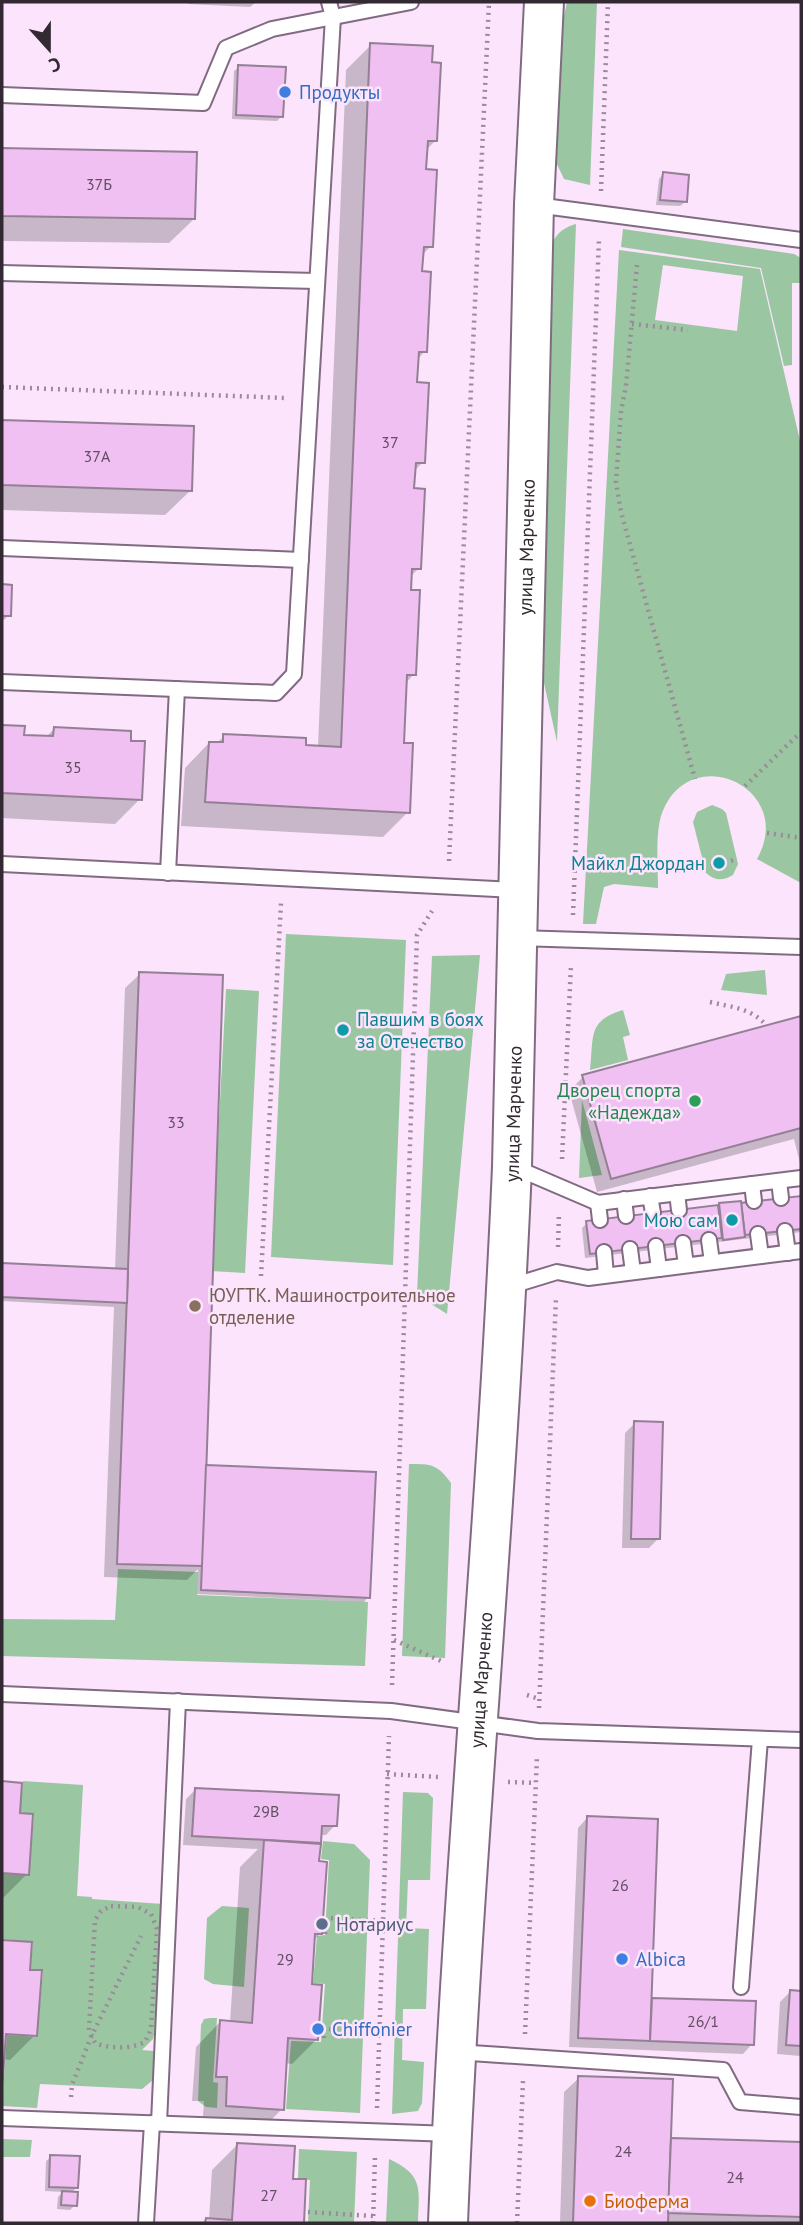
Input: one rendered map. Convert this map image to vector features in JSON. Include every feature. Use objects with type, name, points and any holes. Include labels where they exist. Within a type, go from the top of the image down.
[{"type":"street","name":"улица Марченко","points":[[448,2223],[455,2052],[507,1288],[534,204],[544,2]]},
{"type":"lane","points":[[2,682],[276,694],[294,674],[333,17],[329,2]]},
{"type":"lane","points":[[2,95],[203,103],[226,48],[272,29],[411,2]]},
{"type":"lane","points":[[534,204],[801,240]]},
{"type":"lane","points":[[2,273],[317,281]]},
{"type":"lane","points":[[2,548],[301,560]]},
{"type":"lane","points":[[168,873],[177,689]]},
{"type":"lane","points":[[2,864],[518,890]]},
{"type":"lane","points":[[517,938],[801,947]]},
{"type":"lane","points":[[512,1167],[598,1203],[801,1178]]},
{"type":"lane","points":[[779,1181],[781,1198]]},
{"type":"lane","points":[[752,1184],[754,1201]]},
{"type":"lane","points":[[703,1190],[705,1206]]},
{"type":"lane","points":[[677,1193],[679,1210]]},
{"type":"lane","points":[[650,1196],[653,1213]]},
{"type":"lane","points":[[624,1199],[626,1216]]},
{"type":"lane","points":[[598,1203],[600,1220]]},
{"type":"lane","points":[[507,1288],[557,1272],[588,1278],[795,1252],[785,1231]]},
{"type":"lane","points":[[758,1234],[761,1256]]},
{"type":"lane","points":[[709,1240],[712,1262]]},
{"type":"lane","points":[[683,1243],[686,1265]]},
{"type":"lane","points":[[656,1246],[659,1269]]},
{"type":"lane","points":[[630,1249],[633,1272]]},
{"type":"lane","points":[[604,1252],[606,1275]]},
{"type":"lane","points":[[2,1694],[391,1710],[538,1731],[801,1740]]},
{"type":"lane","points":[[146,2223],[169,1899],[178,1701]]},
{"type":"lane","points":[[741,1987],[760,1739]]},
{"type":"lane","points":[[455,2052],[723,2070],[740,2102],[801,2107]]},
{"type":"lane","points":[[2,2118],[452,2134]]},
{"type":"path","points":[[450,839],[489,2]]},
{"type":"path","points":[[517,2223],[572,939],[608,2]]},
{"type":"path","points":[[637,265],[616,482],[621,512],[695,779]]},
{"type":"path","points":[[632,324],[688,330]]},
{"type":"path","points":[[2,387],[310,399]]},
{"type":"path","points":[[746,786],[801,732]]},
{"type":"path","points":[[766,833],[801,838]]},
{"type":"path","points":[[704,868],[737,859]]},
{"type":"path","points":[[261,1276],[282,879]]},
{"type":"path","points":[[373,2223],[417,935]]},
{"type":"path","points":[[710,1002],[745,1009],[758,1016],[765,1025]]},
{"type":"path","points":[[393,1640],[441,1661]]},
{"type":"path","points":[[527,1695],[539,1699]]},
{"type":"path","points":[[387,1774],[446,1777]]},
{"type":"path","points":[[502,1782],[536,1783]]},
{"type":"path","points":[[69,2120],[72,2085],[91,2037],[156,1902],[169,1899]]},
{"type":"path","points":[[111,1906],[138,1907],[151,1914],[157,1929],[151,2029],[145,2042],[134,2047],[103,2046],[95,2043],[91,2037],[89,2030],[95,1920],[101,1911],[111,1906]]},
{"type":"path","points":[[325,1934],[327,1918],[384,1921]]},
{"type":"path","points":[[324,2038],[324,2029],[380,2031]]},
{"type":"path","points":[[308,2212],[373,2216]]},
{"type":"green space","points":[[567,2],[597,2],[590,185],[564,179],[555,160],[563,21]]},
{"type":"green space","points":[[576,224],[557,742],[544,683],[549,267],[551,249],[558,234]]},
{"type":"green space","points":[[623,229],[794,254],[801,258],[801,283],[792,283],[792,365],[784,366],[761,268],[621,247]]},
{"type":"green space","points":[[619,250],[760,269],[801,445],[801,883],[757,859],[766,834],[763,811],[752,794],[735,782],[715,776],[694,779],[676,791],[662,813],[658,840],[658,888],[614,884],[604,887],[596,924],[583,924]],"holes":[[[663,265],[743,276],[737,331],[655,320]]]},
{"type":"green space","points":[[712,805],[726,813],[738,864],[733,875],[722,879],[713,878],[706,873],[693,822],[697,812]]},
{"type":"green space","points":[[286,934],[406,940],[393,1265],[271,1257]]},
{"type":"green space","points":[[480,955],[447,1314],[417,1295],[432,956]]},
{"type":"green space","points":[[765,970],[767,995],[721,990],[726,974]]},
{"type":"green space","points":[[226,989],[259,991],[245,1273],[211,1271]]},
{"type":"green space","points":[[623,1010],[630,1035],[623,1037],[628,1060],[590,1070],[594,1031],[603,1019]]},
{"type":"green space","points":[[582,1100],[602,1175],[579,1178]]},
{"type":"green space","points":[[409,1464],[433,1466],[451,1483],[445,1658],[402,1656]]},
{"type":"green space","points":[[118,1569],[198,1572],[197,1595],[368,1602],[365,1666],[2,1656],[2,1619],[115,1620]]},
{"type":"green space","points":[[23,1781],[83,1785],[77,1896],[163,1904],[155,2030],[153,2039],[142,2050],[154,2051],[153,2080],[142,2089],[40,2084],[37,2108],[2,2106],[7,2035],[37,2037],[43,1971],[30,1969],[33,1942],[2,1939],[2,1874],[29,1875],[34,1814],[20,1812]]},
{"type":"green space","points":[[403,1792],[428,1793],[433,1798],[430,1880],[408,1880],[406,1928],[429,1929],[426,2009],[403,2009],[402,2060],[424,2062],[422,2103],[418,2111],[392,2114]]},
{"type":"green space","points":[[323,1841],[354,1844],[370,1860],[360,2113],[286,2109],[291,2041],[321,2042],[325,1984],[313,1983],[317,1936],[325,1935],[329,1860],[321,1859]]},
{"type":"green space","points":[[222,1906],[249,1908],[244,1987],[213,1984],[204,1979],[207,1918]]},
{"type":"green space","points":[[217,2018],[213,2082],[218,2083],[217,2108],[206,2107],[198,2101],[201,2025],[204,2019]]},
{"type":"green space","points":[[2,2139],[32,2140],[30,2157],[2,2157]]},
{"type":"green space","points":[[299,2149],[357,2152],[354,2223],[308,2223],[310,2180],[298,2179]]},
{"type":"green space","points":[[389,2159],[414,2177],[419,2201],[418,2223],[386,2223]]},
{"type":"building","points":[[370,43],[433,46],[432,62],[441,63],[437,141],[428,141],[426,169],[437,170],[433,247],[424,247],[422,271],[431,272],[427,352],[419,352],[417,382],[429,383],[425,463],[416,463],[414,488],[425,489],[421,569],[412,569],[411,590],[420,590],[416,675],[407,675],[404,743],[413,743],[410,813],[205,802],[209,742],[223,742],[223,734],[306,738],[306,745],[341,747]]},
{"type":"building","points":[[238,65],[286,67],[283,117],[236,115]]},
{"type":"building","points":[[2,148],[197,152],[195,219],[2,216]]},
{"type":"building","points":[[663,172],[689,175],[687,202],[660,200]]},
{"type":"building","points":[[2,420],[194,426],[192,491],[2,485]]},
{"type":"building","points":[[2,584],[12,585],[11,616],[2,616]]},
{"type":"building","points":[[2,725],[25,726],[24,735],[53,736],[54,727],[131,731],[131,741],[145,741],[142,800],[2,793]]},
{"type":"building","points":[[139,972],[223,975],[203,1566],[117,1564]]},
{"type":"building","name":"Дворец спорта «Надежда»","points":[[801,1016],[801,1128],[611,1179],[582,1075]]},
{"type":"building","points":[[801,1196],[801,1229],[745,1235],[741,1203]]},
{"type":"building","name":"Мою сам","points":[[741,1201],[745,1237],[723,1240],[719,1203]]},
{"type":"building","points":[[718,1205],[722,1238],[590,1254],[586,1221]]},
{"type":"building","points":[[2,1263],[128,1269],[127,1303],[2,1297]]},
{"type":"building","points":[[634,1421],[663,1422],[660,1539],[631,1539]]},
{"type":"building","points":[[206,1465],[376,1472],[370,1598],[201,1590]]},
{"type":"building","points":[[2,1781],[22,1783],[20,1813],[33,1814],[29,1875],[2,1873]]},
{"type":"building","points":[[195,1788],[339,1795],[337,1826],[322,1826],[321,1843],[192,1836]]},
{"type":"building","points":[[587,1816],[658,1819],[650,2041],[578,2038]]},
{"type":"building","points":[[264,1840],[321,1844],[319,1861],[327,1862],[322,1934],[315,1934],[312,1984],[322,1985],[318,2040],[288,2038],[284,2110],[226,2106],[227,2077],[216,2077],[220,2020],[252,2023]]},
{"type":"building","points":[[2,1940],[32,1942],[30,1970],[42,1970],[37,2036],[6,2034],[2,2090]]},
{"type":"building","points":[[790,1990],[801,1991],[801,2046],[786,2045]]},
{"type":"building","points":[[652,1998],[756,2001],[754,2045],[650,2041]]},
{"type":"building","points":[[578,2076],[673,2079],[668,2223],[573,2223]]},
{"type":"building","points":[[671,2138],[801,2142],[801,2217],[668,2213]]},
{"type":"building","points":[[237,2143],[295,2146],[293,2179],[306,2179],[304,2223],[205,2223],[206,2218],[232,2220]]},
{"type":"building","points":[[50,2155],[80,2156],[78,2188],[49,2187]]},
{"type":"building","points":[[62,2191],[78,2192],[77,2206],[61,2205]]},
{"type":"place","name":"Продукты","points":[[285,92]]},
{"type":"place","name":"Майкл Джордан","points":[[719,863]]},
{"type":"place","name":"Павшим в боях за Отечество","points":[[343,1030]]},
{"type":"place","name":"Дворец спорта «Надежда»","points":[[695,1101]]},
{"type":"place","name":"Мою сам","points":[[732,1220]]},
{"type":"place","name":"ЮУГТК. Машиностроительное отделение","points":[[195,1306]]},
{"type":"place","name":"Нотариус","points":[[322,1924]]},
{"type":"place","name":"Albica","points":[[622,1959]]},
{"type":"place","name":"Chiffonier","points":[[318,2029]]},
{"type":"place","name":"Биоферма","points":[[590,2201]]}]
